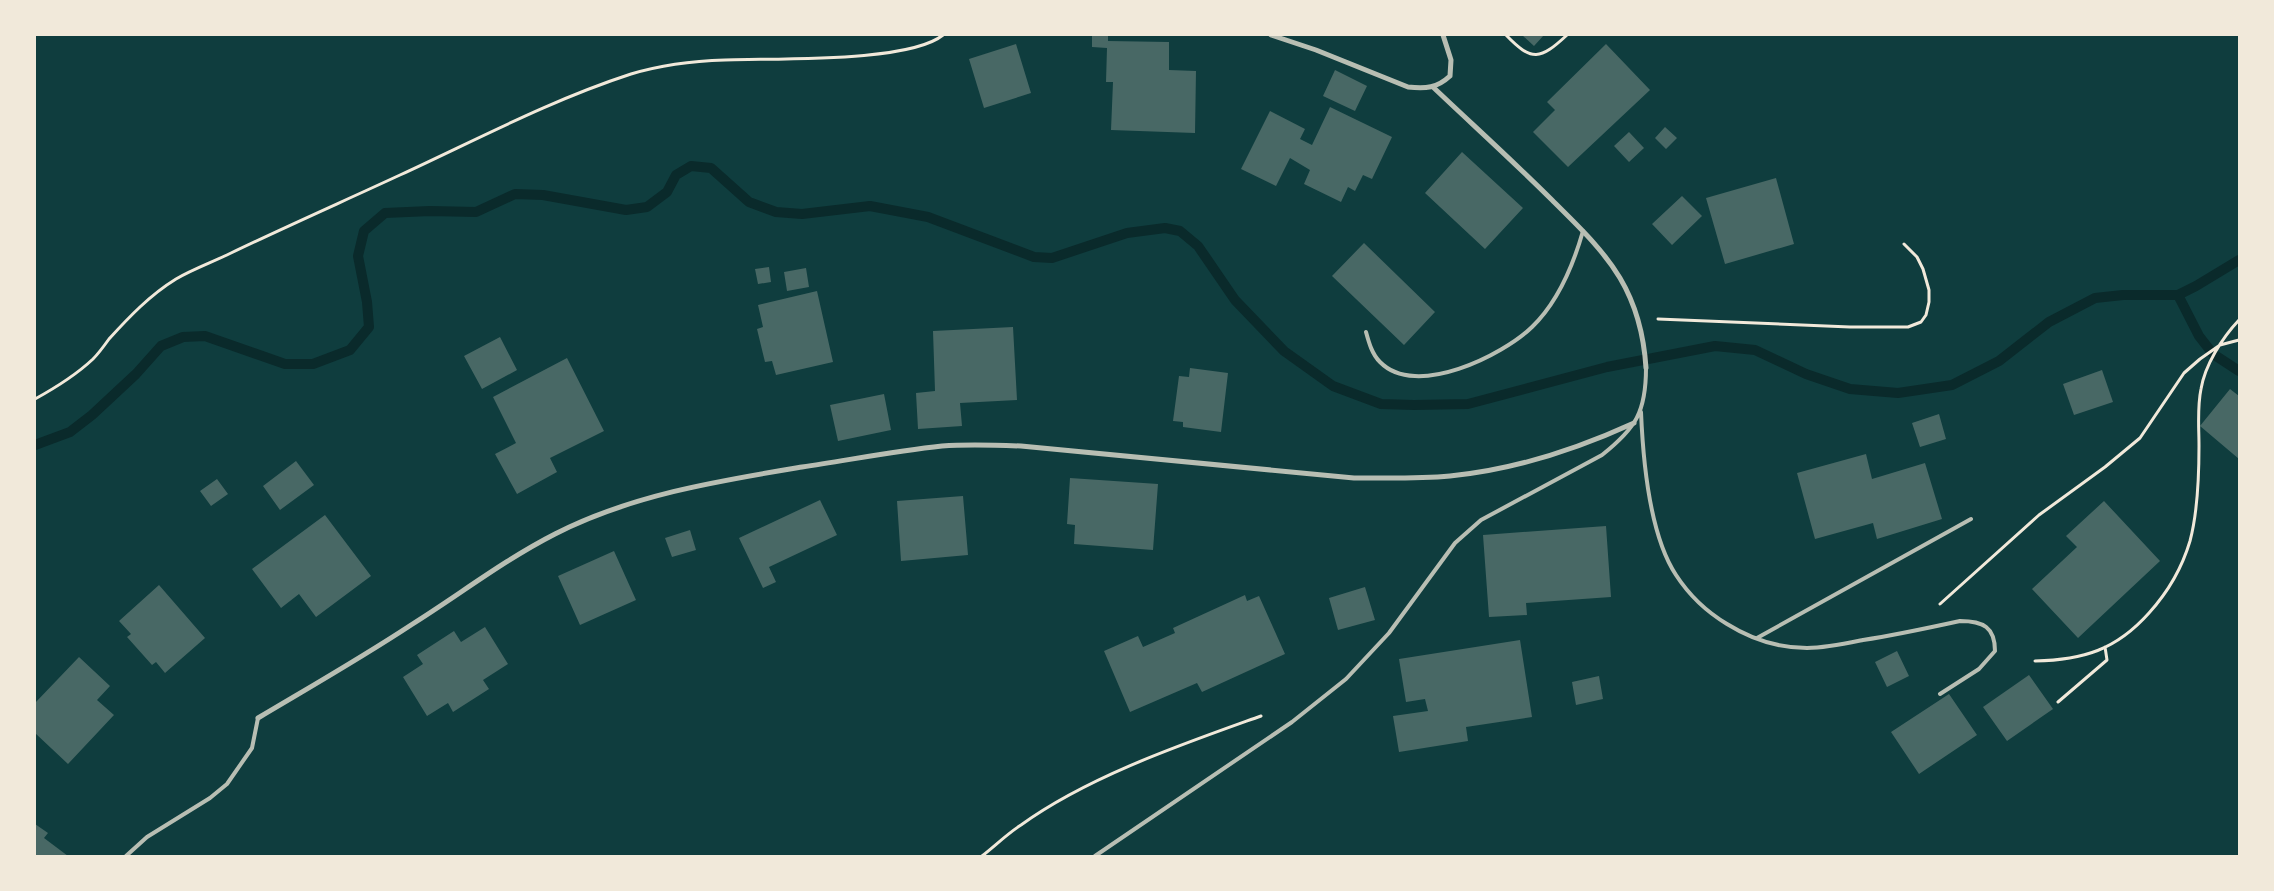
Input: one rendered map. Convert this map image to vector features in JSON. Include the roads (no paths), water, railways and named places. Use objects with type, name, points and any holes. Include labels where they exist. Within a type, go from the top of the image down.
[{"type":"street","points":[[1271,35],[1316,50],[1408,87],[1434,88],[1450,76],[1452,70],[1449,50],[1443,35]]},
{"type":"street","points":[[1434,88],[1583,231],[1619,276],[1638,319],[1645,348],[1646,368]]},
{"type":"street","points":[[258,718],[377,647],[523,551],[556,533],[605,513],[684,489],[875,455],[943,446],[981,445],[1021,446],[1354,478],[1408,479],[1452,476],[1506,466],[1550,454],[1634,423]]},
{"type":"lane","points":[[1366,332],[1371,349],[1381,363],[1395,372],[1403,374],[1434,374],[1459,369],[1488,358],[1512,344],[1533,326],[1549,306],[1567,278],[1577,254],[1583,231]]},
{"type":"lane","points":[[1646,368],[1646,392],[1641,412],[1644,458],[1651,501],[1664,548],[1675,574],[1692,596],[1716,617],[1739,632],[1782,646],[1806,648],[1830,646],[1960,622],[1974,621],[1988,627],[1994,639],[1994,651],[1979,669],[1940,694]]},
{"type":"lane","points":[[1095,856],[1292,722],[1346,680],[1389,633],[1455,543],[1481,520],[1602,454],[1619,441],[1641,412]]},
{"type":"lane","points":[[1756,638],[1971,519]]},
{"type":"lane","points":[[126,856],[147,837],[210,798],[227,784],[252,748],[258,718]]},
{"type":"waterway","points":[[35,445],[70,432],[92,415],[136,374],[161,346],[183,337],[205,336],[285,364],[313,364],[350,350],[369,327],[367,302],[358,256],[364,231],[385,213],[430,211],[476,212],[515,194],[543,195],[626,210],[647,207],[667,192],[676,175],[691,166],[711,168],[749,202],[776,212],[802,214],[870,206],[928,217],[1034,257],[1052,258],[1127,233],[1165,228],[1180,231],[1198,246],[1235,300],[1284,351],[1333,386],[1381,404],[1468,404],[1607,367],[1715,346],[1755,350],[1806,374],[1850,389],[1898,393],[1952,385],[1999,361],[2049,322],[2095,298],[2123,295],[2178,295],[2239,260]]},
{"type":"waterway","points":[[2178,295],[2199,336],[2213,354],[2239,371]]}]
